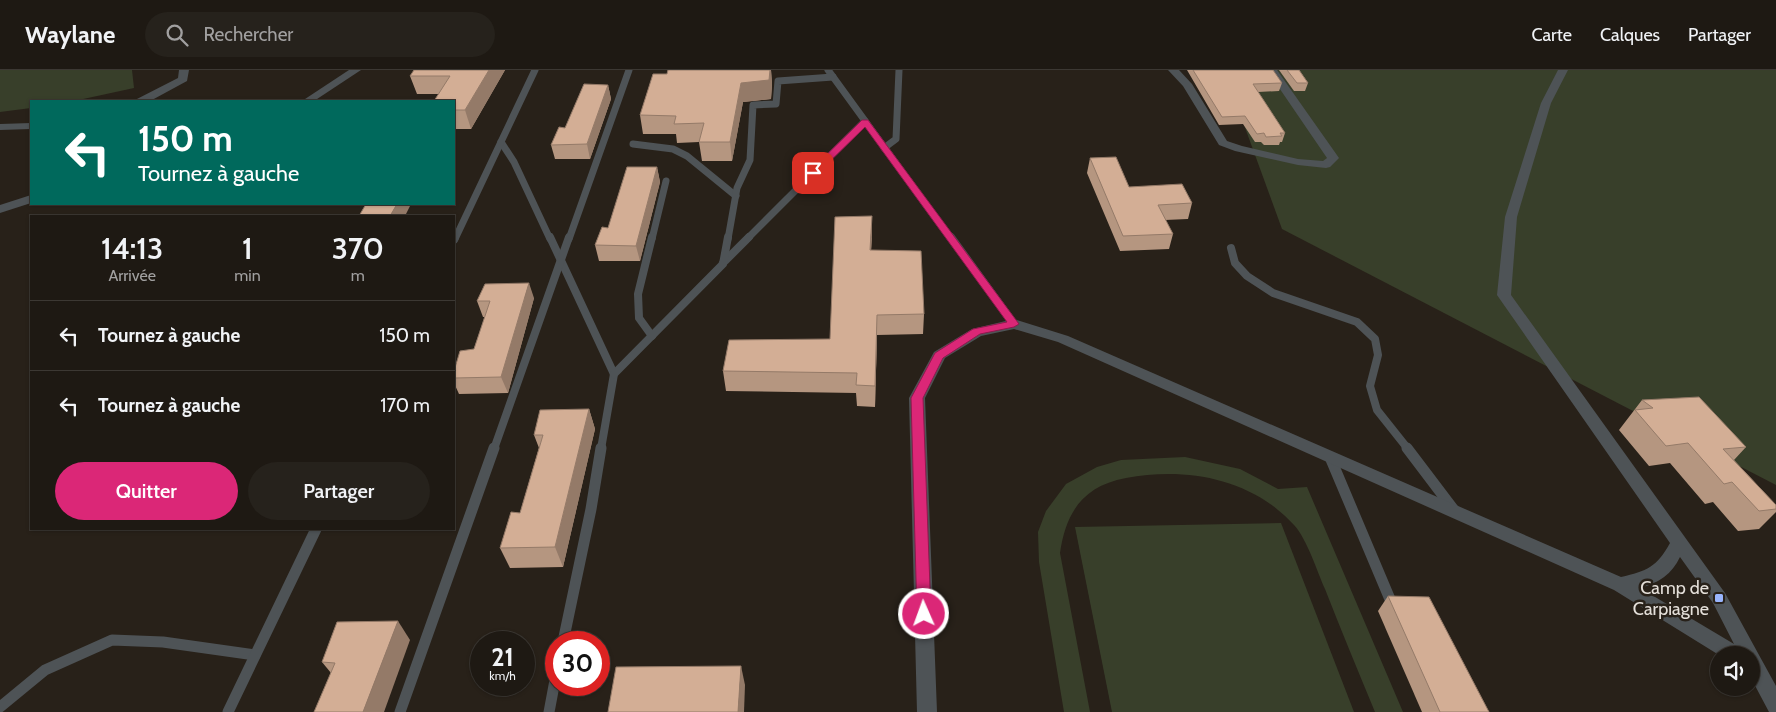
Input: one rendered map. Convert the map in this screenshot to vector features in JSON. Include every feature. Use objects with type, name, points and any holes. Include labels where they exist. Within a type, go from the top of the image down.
[{"type":"street","points":[[141,100],[183,79],[184,70]]},
{"type":"street","points":[[309,100],[356,70]]},
{"type":"street","points":[[1172,70],[1187,84],[1223,143],[1239,149],[1298,162],[1326,165],[1333,158],[1272,70]]},
{"type":"street","points":[[1563,70],[1546,103],[1511,217],[1504,295],[1719,598],[1744,646]]},
{"type":"street","points":[[0,126],[30,126]]},
{"type":"street","points":[[0,209],[30,199]]},
{"type":"street","points":[[927,712],[917,398],[939,355],[977,332],[1014,324],[1062,339],[1620,585],[1720,646]]},
{"type":"street","points":[[1620,585],[1650,578],[1668,564],[1679,542]]},
{"type":"street","points":[[1760,676],[1776,705]]},
{"type":"lane","points":[[455,238],[535,70]]},
{"type":"lane","points":[[400,712],[629,70]]},
{"type":"lane","points":[[828,70],[1014,324]]},
{"type":"lane","points":[[884,148],[896,139],[899,70]]},
{"type":"lane","points":[[723,264],[737,188],[750,160],[754,104],[776,104],[778,81],[833,77]]},
{"type":"lane","points":[[614,374],[865,121]]},
{"type":"lane","points":[[501,142],[514,162],[561,258],[614,374],[591,509],[565,631]]},
{"type":"lane","points":[[633,144],[673,149],[687,156],[736,196]]},
{"type":"lane","points":[[652,336],[639,318],[638,294],[666,181]]},
{"type":"lane","points":[[1231,248],[1235,263],[1247,276],[1273,293],[1358,322],[1374,339],[1378,355],[1370,386],[1377,410],[1434,481],[1455,512]]},
{"type":"lane","points":[[1330,457],[1392,604]]},
{"type":"lane","points":[[228,712],[316,530]]},
{"type":"lane","points":[[0,707],[45,670],[112,640],[163,642],[255,655]]},
{"type":"lane","points":[[548,712],[551,696]]},
{"type":"green space","points":[[0,70],[132,70],[134,88],[79,100],[30,100],[30,108],[0,112]]},
{"type":"green space","points":[[1224,70],[1776,70],[1776,485],[1282,229]]},
{"type":"green space","points":[[1185,457],[1240,469],[1278,489],[1307,487],[1403,712],[1375,712],[1311,556],[1303,538],[1294,525],[1277,509],[1258,496],[1238,487],[1216,480],[1172,474],[1126,478],[1098,487],[1079,503],[1072,513],[1060,553],[1090,712],[1064,712],[1039,562],[1038,532],[1046,511],[1066,484],[1097,467],[1121,460]]},
{"type":"green space","points":[[1281,523],[1354,712],[1112,712],[1075,527]]},
{"type":"building","points":[[414,70],[489,70],[465,110],[455,110],[455,100],[435,100],[450,76],[410,76]]},
{"type":"building","points":[[668,70],[770,70],[769,80],[741,83],[730,142],[699,142],[704,123],[674,124],[676,116],[640,115],[653,74],[667,74]]},
{"type":"building","points":[[1193,70],[1273,70],[1282,83],[1253,84],[1285,133],[1280,133],[1282,136],[1266,137],[1264,133],[1257,134],[1245,116],[1222,117]]},
{"type":"building","points":[[1287,70],[1299,70],[1308,83],[1297,83]]},
{"type":"building","points":[[584,84],[608,85],[587,144],[551,145],[559,127],[565,128]]},
{"type":"building","points":[[1116,157],[1129,187],[1182,184],[1192,203],[1158,205],[1173,234],[1123,236],[1090,158]]},
{"type":"building","points":[[627,167],[657,167],[636,246],[595,245],[602,227],[608,228]]},
{"type":"building","points":[[365,205],[396,205],[391,215],[360,215]]},
{"type":"building","points":[[872,216],[870,250],[921,251],[924,314],[877,315],[875,386],[856,385],[857,373],[723,371],[729,340],[830,339],[835,217]]},
{"type":"building","points":[[529,283],[501,377],[455,378],[455,368],[460,351],[474,349],[490,301],[477,301],[485,284]]},
{"type":"building","points":[[1699,397],[1746,447],[1723,449],[1776,505],[1776,509],[1759,511],[1732,482],[1724,484],[1688,443],[1666,446],[1635,410],[1653,408],[1642,400]]},
{"type":"building","points":[[589,409],[555,547],[500,548],[511,512],[520,513],[543,435],[534,435],[540,410]]},
{"type":"building","points":[[1388,596],[1429,597],[1489,712],[1440,712]]},
{"type":"building","points":[[398,621],[363,712],[314,712],[335,663],[322,662],[337,622]]},
{"type":"building","points":[[741,666],[738,712],[608,712],[616,667]]},
{"type":"place","name":"Camp de Carpiagne","points":[[1719,598]]},
{"type":"route","points":[[813,173],[865,121],[1014,324],[977,332],[939,355],[917,398],[924,614]]}]
